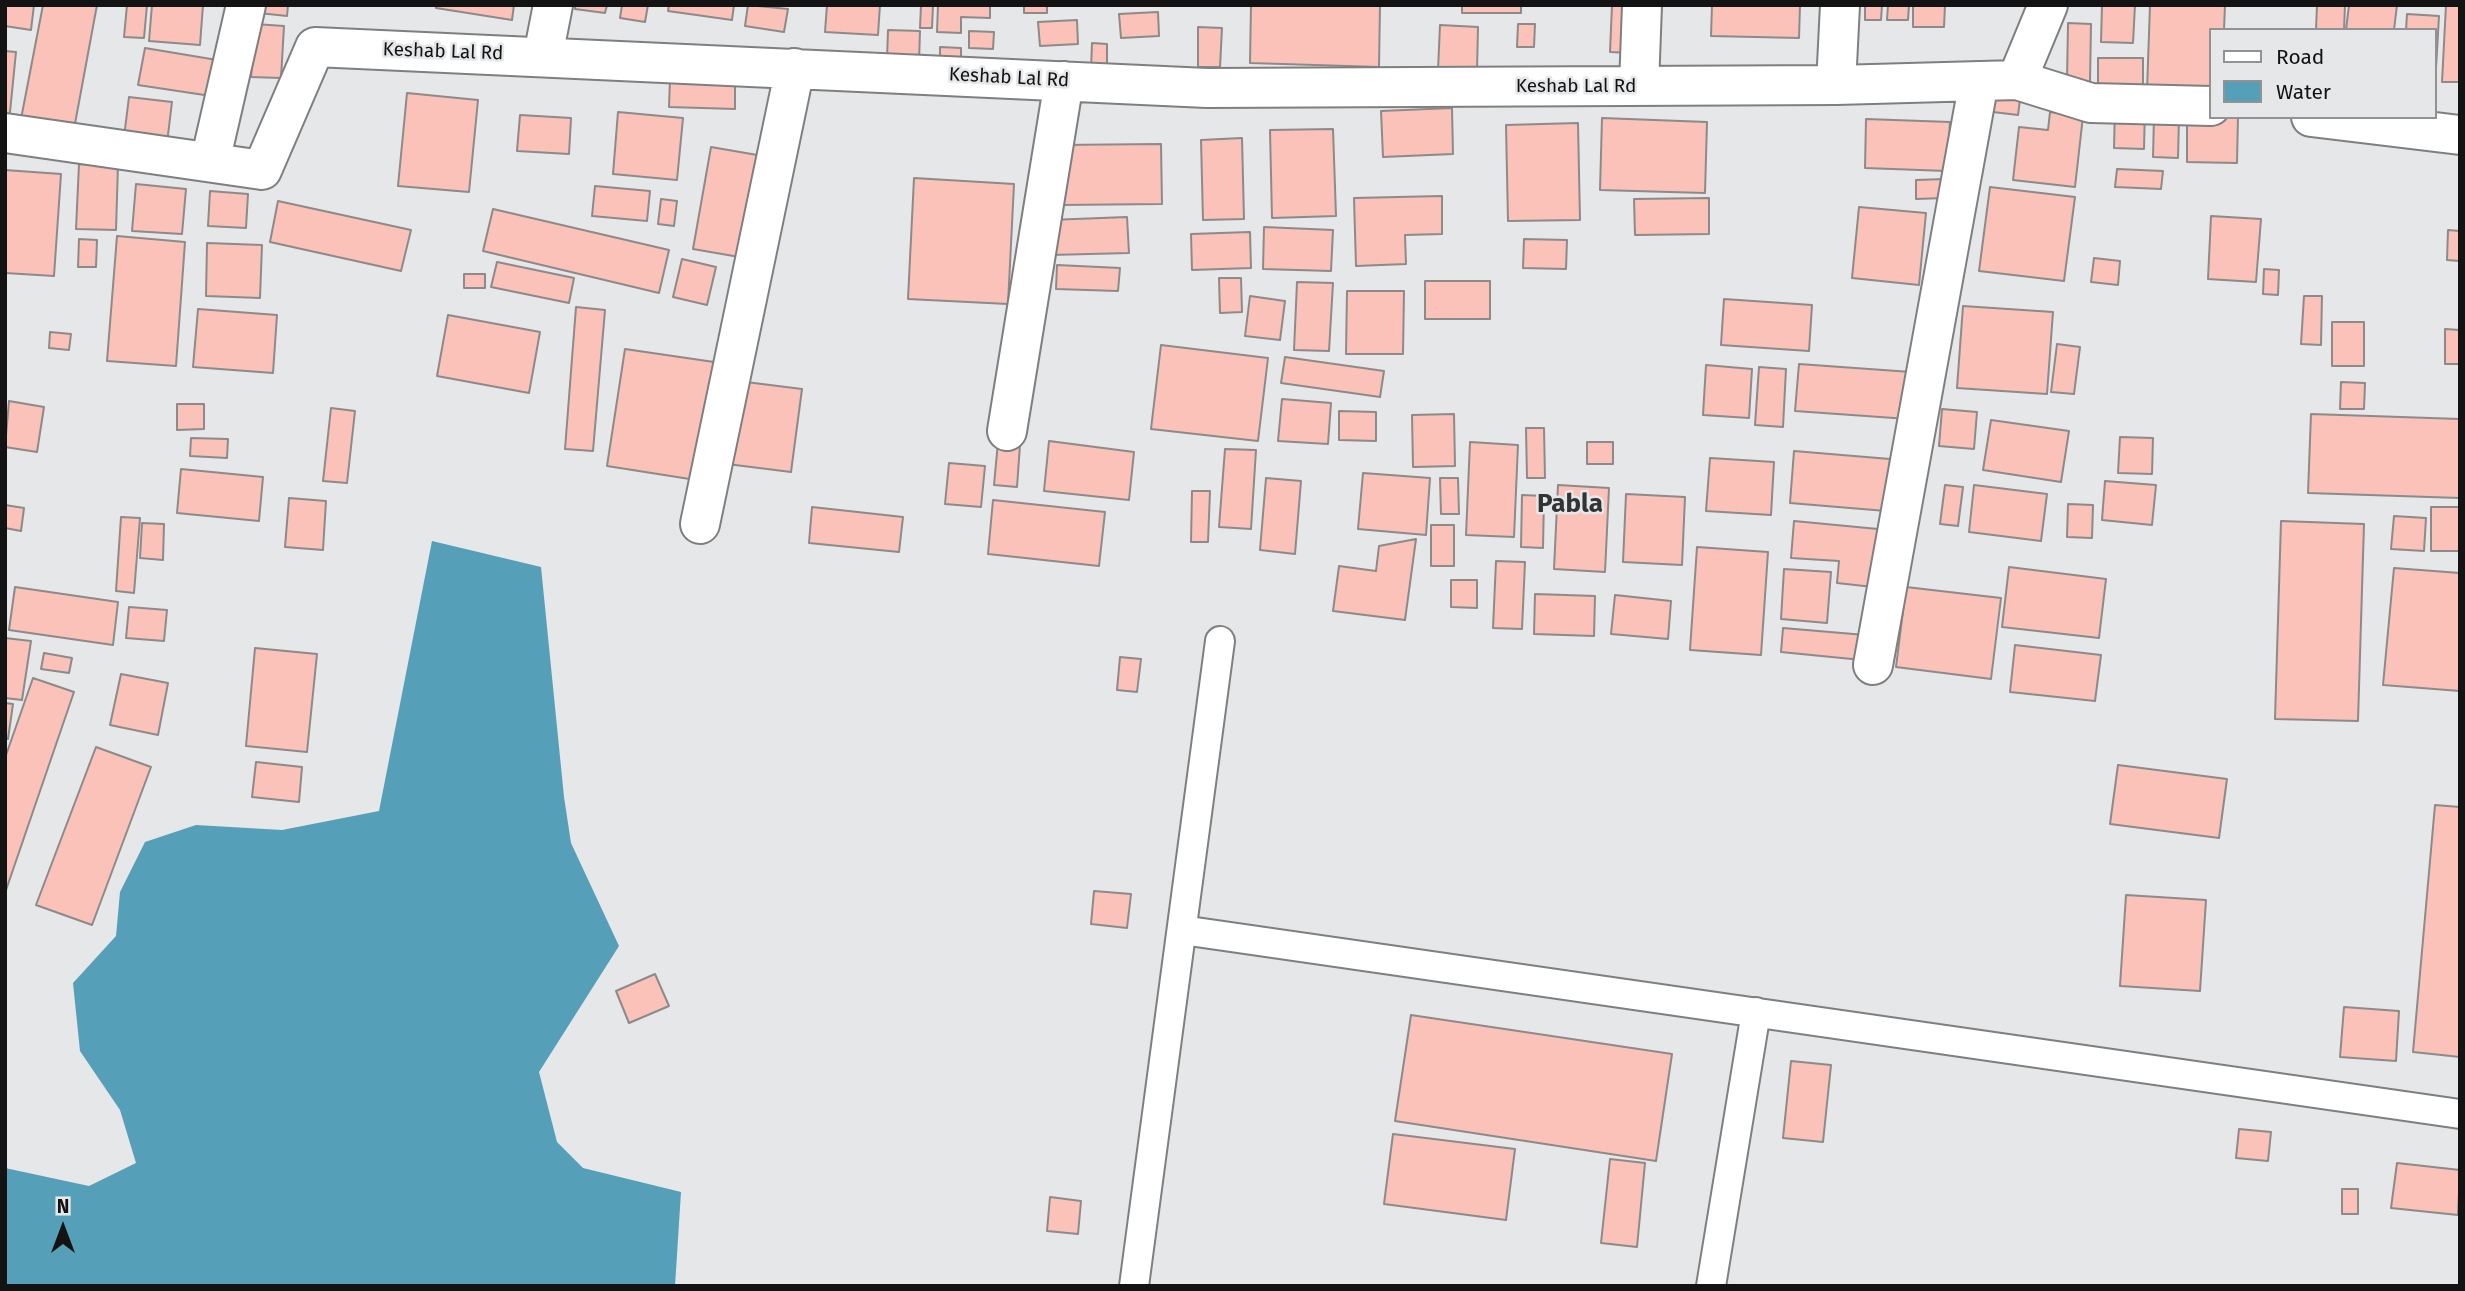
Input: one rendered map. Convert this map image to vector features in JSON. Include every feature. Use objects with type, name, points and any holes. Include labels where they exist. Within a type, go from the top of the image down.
[{"type":"street","points":[[210,162],[246,5]]},
{"type":"street","points":[[543,57],[553,5]]},
{"type":"street","points":[[1639,86],[1642,5]]},
{"type":"street","points":[[1836,86],[1840,5]]},
{"type":"street","points":[[1873,665],[1998,80],[2048,5]]},
{"type":"street","name":"Keshab Lal Rd","points":[[5,133],[262,170],[315,47],[1207,88],[1836,86],[1998,80],[2091,103],[2210,106]]},
{"type":"street","points":[[700,524],[795,68]]},
{"type":"street","points":[[1007,431],[1064,81]]},
{"type":"street","points":[[2328,119],[2460,135]]},
{"type":"lane","points":[[1134,1286],[1220,641]]},
{"type":"lane","points":[[1182,930],[2460,1114]]},
{"type":"lane","points":[[1711,1286],[1756,1012]]},
{"type":"water","points":[[432,541],[541,567],[571,843],[619,946],[539,1072],[557,1142],[583,1168],[681,1192],[675,1286],[5,1286],[5,1168],[89,1186],[136,1163],[120,1110],[80,1051],[73,983],[116,936],[120,892],[145,842],[196,825],[282,830],[379,811]]},
{"type":"building","points":[[5,5],[34,5],[31,30],[5,26]]},
{"type":"building","points":[[43,5],[97,5],[74,129],[21,119]]},
{"type":"building","points":[[127,5],[147,5],[144,38],[124,37]]},
{"type":"building","points":[[152,5],[203,5],[200,45],[149,41]]},
{"type":"building","points":[[259,5],[288,5],[287,16],[259,13]]},
{"type":"building","points":[[436,5],[514,5],[512,20],[436,8]]},
{"type":"building","points":[[575,5],[607,5],[605,13],[575,9]]},
{"type":"building","points":[[622,5],[648,5],[645,22],[620,18]]},
{"type":"building","points":[[669,5],[734,5],[732,20],[668,11]]},
{"type":"building","points":[[748,5],[788,9],[784,32],[745,26]]},
{"type":"building","points":[[827,5],[880,5],[878,35],[825,32]]},
{"type":"building","points":[[921,5],[933,5],[932,28],[920,28]]},
{"type":"building","points":[[938,5],[990,5],[990,18],[961,17],[961,33],[937,32]]},
{"type":"building","points":[[1024,5],[1047,5],[1047,13],[1024,13]]},
{"type":"building","points":[[1251,5],[1380,5],[1379,67],[1250,63]]},
{"type":"building","points":[[1462,5],[1521,5],[1521,13],[1462,13]]},
{"type":"building","points":[[1612,5],[1633,5],[1631,53],[1610,52]]},
{"type":"building","points":[[1712,5],[1800,5],[1799,38],[1711,36]]},
{"type":"building","points":[[1865,5],[1882,5],[1881,20],[1865,20]]},
{"type":"building","points":[[1888,5],[1909,5],[1908,20],[1887,20]]},
{"type":"building","points":[[1913,5],[1945,5],[1944,27],[1913,27]]},
{"type":"building","points":[[2102,5],[2135,5],[2133,43],[2101,42]]},
{"type":"building","points":[[2150,5],[2225,5],[2224,28],[2210,28],[2210,94],[2147,91]]},
{"type":"building","points":[[2317,5],[2345,5],[2344,28],[2316,28]]},
{"type":"building","points":[[2349,5],[2397,5],[2394,28],[2346,28]]},
{"type":"building","points":[[2446,5],[2460,5],[2460,82],[2442,82]]},
{"type":"building","points":[[1158,12],[1159,36],[1121,38],[1119,14]]},
{"type":"building","points":[[2407,14],[2439,16],[2437,51],[2437,28],[2406,28]]},
{"type":"building","points":[[1077,20],[1078,44],[1040,46],[1038,22]]},
{"type":"building","points":[[2068,23],[2091,24],[2090,82],[2067,82]]},
{"type":"building","points":[[255,24],[284,26],[281,78],[251,77]]},
{"type":"building","points":[[1518,24],[1535,24],[1534,47],[1517,47]]},
{"type":"building","points":[[1440,25],[1478,27],[1477,71],[1438,70]]},
{"type":"building","points":[[1198,27],[1222,28],[1220,67],[1198,67]]},
{"type":"building","points":[[888,30],[920,31],[919,61],[887,60]]},
{"type":"building","points":[[969,31],[994,32],[993,49],[969,48]]},
{"type":"building","points":[[1092,43],[1107,44],[1107,70],[1091,69]]},
{"type":"building","points":[[940,47],[961,48],[961,64],[940,64]]},
{"type":"building","points":[[145,48],[217,60],[211,96],[138,85]]},
{"type":"building","points":[[5,51],[16,52],[9,122],[5,122]]},
{"type":"building","points":[[2098,58],[2143,58],[2143,92],[2098,93]]},
{"type":"building","points":[[670,79],[735,80],[735,109],[669,107]]},
{"type":"building","points":[[1995,89],[2021,92],[2018,115],[1993,112]]},
{"type":"building","points":[[407,93],[478,100],[469,192],[398,186]]},
{"type":"building","points":[[129,97],[172,102],[167,143],[124,137]]},
{"type":"building","points":[[2115,107],[2145,107],[2144,149],[2114,148]]},
{"type":"building","points":[[1452,108],[1453,154],[1383,157],[1381,111]]},
{"type":"building","points":[[618,112],[683,118],[677,180],[613,174]]},
{"type":"building","points":[[2050,112],[2083,116],[2075,187],[2013,180],[2019,127],[2048,130]]},
{"type":"building","points":[[520,115],[571,118],[569,154],[517,151]]},
{"type":"building","points":[[2154,116],[2179,116],[2178,158],[2153,157]]},
{"type":"building","points":[[2187,116],[2238,119],[2237,163],[2187,162]]},
{"type":"building","points":[[1602,118],[1707,122],[1705,193],[1600,190]]},
{"type":"building","points":[[1866,119],[1950,122],[1947,171],[1865,168]]},
{"type":"building","points":[[1578,123],[1580,220],[1508,221],[1506,125]]},
{"type":"building","points":[[1333,129],[1336,216],[1272,218],[1270,130]]},
{"type":"building","points":[[1242,138],[1244,219],[1203,220],[1201,140]]},
{"type":"building","points":[[1161,144],[1162,204],[1059,205],[1059,145]]},
{"type":"building","points":[[711,147],[792,161],[774,263],[693,249]]},
{"type":"building","points":[[79,164],[118,165],[116,230],[76,229]]},
{"type":"building","points":[[2117,169],[2163,171],[2161,189],[2115,187]]},
{"type":"building","points":[[5,170],[61,174],[54,276],[5,273]]},
{"type":"building","points":[[914,178],[1014,184],[1008,304],[908,299]]},
{"type":"building","points":[[1945,179],[1945,198],[1916,199],[1916,180]]},
{"type":"building","points":[[136,184],[186,189],[182,234],[132,231]]},
{"type":"building","points":[[595,186],[650,191],[647,221],[592,216]]},
{"type":"building","points":[[1990,187],[2075,197],[2064,281],[1979,271]]},
{"type":"building","points":[[210,191],[248,194],[246,228],[208,226]]},
{"type":"building","points":[[1442,196],[1442,234],[1405,235],[1406,264],[1356,266],[1354,198]]},
{"type":"building","points":[[1709,198],[1709,234],[1635,235],[1634,199]]},
{"type":"building","points":[[661,199],[677,201],[674,226],[658,224]]},
{"type":"building","points":[[278,201],[411,230],[401,271],[270,242]]},
{"type":"building","points":[[1859,207],[1926,213],[1919,285],[1852,278]]},
{"type":"building","points":[[493,209],[669,250],[659,293],[483,251]]},
{"type":"building","points":[[2211,216],[2261,219],[2256,282],[2208,279]]},
{"type":"building","points":[[1127,217],[1129,253],[1050,255],[1049,220]]},
{"type":"building","points":[[1264,227],[1333,230],[1331,271],[1263,269]]},
{"type":"building","points":[[2448,230],[2460,231],[2460,261],[2447,260]]},
{"type":"building","points":[[1250,232],[1251,268],[1192,270],[1191,234]]},
{"type":"building","points":[[117,236],[185,242],[176,366],[107,361]]},
{"type":"building","points":[[79,239],[97,240],[96,267],[78,267]]},
{"type":"building","points":[[1524,239],[1567,240],[1566,269],[1523,268]]},
{"type":"building","points":[[207,243],[262,245],[260,298],[206,296]]},
{"type":"building","points":[[2094,258],[2120,261],[2118,285],[2091,282]]},
{"type":"building","points":[[682,259],[716,267],[707,305],[673,297]]},
{"type":"building","points":[[497,262],[574,278],[569,303],[491,287]]},
{"type":"building","points":[[1057,265],[1120,268],[1118,291],[1056,289]]},
{"type":"building","points":[[2264,269],[2279,270],[2278,295],[2263,294]]},
{"type":"building","points":[[464,274],[485,274],[485,288],[464,288]]},
{"type":"building","points":[[1219,278],[1241,278],[1242,312],[1220,313]]},
{"type":"building","points":[[1425,281],[1490,281],[1490,319],[1425,319]]},
{"type":"building","points":[[1297,282],[1333,283],[1329,351],[1294,350]]},
{"type":"building","points":[[1347,291],[1404,291],[1403,354],[1346,354]]},
{"type":"building","points":[[1250,296],[1285,301],[1280,340],[1245,336]]},
{"type":"building","points":[[2304,296],[2322,296],[2321,345],[2301,344]]},
{"type":"building","points":[[1724,299],[1812,305],[1809,351],[1721,345]]},
{"type":"building","points":[[1963,306],[2053,312],[2047,394],[1957,388]]},
{"type":"building","points":[[576,307],[605,310],[593,451],[565,449]]},
{"type":"building","points":[[198,309],[277,315],[273,373],[193,367]]},
{"type":"building","points":[[448,315],[540,332],[529,393],[437,376]]},
{"type":"building","points":[[2332,322],[2364,322],[2364,366],[2332,366]]},
{"type":"building","points":[[2445,329],[2460,330],[2460,364],[2445,364]]},
{"type":"building","points":[[50,332],[71,334],[69,350],[49,348]]},
{"type":"building","points":[[2057,344],[2080,347],[2074,394],[2051,392]]},
{"type":"building","points":[[1161,345],[1268,358],[1258,441],[1151,429]]},
{"type":"building","points":[[625,349],[714,362],[696,480],[607,466]]},
{"type":"building","points":[[1285,357],[1384,371],[1380,397],[1281,383]]},
{"type":"building","points":[[1799,364],[1911,372],[1908,419],[1795,411]]},
{"type":"building","points":[[1706,365],[1752,369],[1749,418],[1703,415]]},
{"type":"building","points":[[1759,367],[1786,369],[1783,427],[1755,425]]},
{"type":"building","points":[[738,381],[802,389],[791,472],[727,464]]},
{"type":"building","points":[[2341,382],[2365,383],[2364,409],[2340,409]]},
{"type":"building","points":[[1282,399],[1331,403],[1328,444],[1278,441]]},
{"type":"building","points":[[9,401],[44,407],[37,452],[5,447]]},
{"type":"building","points":[[177,404],[204,404],[204,429],[177,430]]},
{"type":"building","points":[[331,408],[355,411],[347,483],[323,481]]},
{"type":"building","points":[[1942,409],[1977,412],[1974,449],[1939,446]]},
{"type":"building","points":[[1339,411],[1376,412],[1376,441],[1339,440]]},
{"type":"building","points":[[1454,414],[1455,466],[1413,467],[1412,415]]},
{"type":"building","points":[[2311,414],[2460,419],[2460,498],[2308,493]]},
{"type":"building","points":[[1991,420],[2069,431],[2061,482],[1983,470]]},
{"type":"building","points":[[1526,428],[1544,428],[1545,478],[1527,478]]},
{"type":"building","points":[[2120,437],[2153,438],[2152,474],[2118,473]]},
{"type":"building","points":[[191,438],[228,439],[227,458],[190,456]]},
{"type":"building","points":[[1049,441],[1134,452],[1129,500],[1044,491]]},
{"type":"building","points":[[998,442],[1020,445],[1017,487],[994,485]]},
{"type":"building","points":[[1470,442],[1518,445],[1514,537],[1466,535]]},
{"type":"building","points":[[1587,442],[1613,442],[1613,464],[1587,464]]},
{"type":"building","points":[[1225,449],[1256,450],[1251,529],[1219,527]]},
{"type":"building","points":[[1794,451],[1890,459],[1886,511],[1790,503]]},
{"type":"building","points":[[1710,458],[1774,462],[1771,515],[1706,511]]},
{"type":"building","points":[[949,463],[985,466],[981,507],[945,504]]},
{"type":"building","points":[[181,469],[263,477],[259,521],[177,513]]},
{"type":"building","points":[[1363,473],[1430,478],[1426,535],[1358,529]]},
{"type":"building","points":[[1266,478],[1301,481],[1295,554],[1260,550]]},
{"type":"building","points":[[1440,478],[1458,478],[1459,514],[1441,514]]},
{"type":"building","points":[[2105,481],[2156,485],[2152,525],[2102,520]]},
{"type":"building","points":[[1558,485],[1609,488],[1605,572],[1554,569]]},
{"type":"building","points":[[1945,485],[1963,487],[1958,526],[1940,524]]},
{"type":"building","points":[[1974,485],[2047,494],[2041,541],[1969,532]]},
{"type":"building","points":[[1192,491],[1210,491],[1208,542],[1191,542]]},
{"type":"building","points":[[1626,494],[1685,497],[1682,565],[1623,562]]},
{"type":"building","points":[[1522,495],[1544,496],[1543,548],[1521,547]]},
{"type":"building","points":[[289,498],[326,501],[323,550],[285,547]]},
{"type":"building","points":[[993,500],[1105,512],[1099,566],[988,554]]},
{"type":"building","points":[[2068,504],[2093,505],[2092,538],[2067,537]]},
{"type":"building","points":[[5,505],[24,508],[21,531],[5,528]]},
{"type":"building","points":[[812,507],[903,517],[899,552],[809,543]]},
{"type":"building","points":[[2431,507],[2460,507],[2460,551],[2431,551]]},
{"type":"building","points":[[2394,516],[2426,518],[2424,551],[2391,549]]},
{"type":"building","points":[[121,517],[140,518],[134,593],[116,591]]},
{"type":"building","points":[[1794,521],[1878,529],[1873,587],[1837,583],[1839,561],[1791,558]]},
{"type":"building","points":[[2281,521],[2364,524],[2358,721],[2275,719]]},
{"type":"building","points":[[142,523],[164,524],[163,560],[140,558]]},
{"type":"building","points":[[1431,525],[1454,525],[1454,566],[1431,566]]},
{"type":"building","points":[[1416,539],[1405,620],[1333,611],[1339,566],[1376,571],[1379,546]]},
{"type":"building","points":[[1697,547],[1768,552],[1761,655],[1690,650]]},
{"type":"building","points":[[1496,561],[1525,562],[1522,629],[1493,628]]},
{"type":"building","points":[[2009,567],[2106,579],[2099,638],[2002,627]]},
{"type":"building","points":[[2394,568],[2460,573],[2460,691],[2383,685]]},
{"type":"building","points":[[1784,569],[1831,572],[1827,623],[1781,619]]},
{"type":"building","points":[[1451,580],[1477,580],[1477,608],[1451,607]]},
{"type":"building","points":[[15,587],[118,602],[113,645],[9,630]]},
{"type":"building","points":[[1906,587],[2001,598],[1991,679],[1896,667]]},
{"type":"building","points":[[1535,594],[1595,596],[1594,636],[1534,634]]},
{"type":"building","points":[[1615,595],[1671,601],[1668,639],[1611,634]]},
{"type":"building","points":[[129,607],[167,610],[164,641],[126,638]]},
{"type":"building","points":[[1783,628],[1865,635],[1862,660],[1781,652]]},
{"type":"building","points":[[5,638],[31,641],[22,700],[5,698]]},
{"type":"building","points":[[2015,645],[2101,655],[2095,701],[2010,692]]},
{"type":"building","points":[[255,648],[317,654],[307,752],[246,746]]},
{"type":"building","points":[[44,653],[72,658],[69,673],[41,669]]},
{"type":"building","points":[[1120,657],[1141,659],[1137,692],[1117,690]]},
{"type":"building","points":[[121,674],[168,683],[158,735],[110,725]]},
{"type":"building","points":[[33,678],[74,692],[5,893],[5,758]]},
{"type":"building","points":[[5,703],[13,704],[8,739],[5,738]]},
{"type":"building","points":[[96,747],[151,767],[92,925],[36,905]]},
{"type":"building","points":[[256,762],[302,767],[299,802],[252,797]]},
{"type":"building","points":[[2118,765],[2227,779],[2219,838],[2110,824]]},
{"type":"building","points":[[2435,805],[2460,807],[2460,1057],[2413,1052]]},
{"type":"building","points":[[1094,891],[1131,894],[1127,928],[1091,924]]},
{"type":"building","points":[[2126,895],[2206,900],[2200,991],[2120,986]]},
{"type":"building","points":[[655,974],[669,1006],[629,1023],[616,991]]},
{"type":"building","points":[[2344,1007],[2399,1011],[2396,1061],[2340,1057]]},
{"type":"building","points":[[1411,1015],[1672,1054],[1656,1161],[1395,1121]]},
{"type":"building","points":[[1791,1061],[1831,1065],[1823,1142],[1783,1138]]},
{"type":"building","points":[[2239,1129],[2271,1132],[2268,1161],[2236,1158]]},
{"type":"building","points":[[1393,1134],[1515,1149],[1506,1220],[1384,1204]]},
{"type":"building","points":[[1610,1159],[1645,1163],[1637,1247],[1601,1243]]},
{"type":"building","points":[[2397,1163],[2460,1170],[2458,1215],[2391,1208]]},
{"type":"building","points":[[2342,1189],[2358,1189],[2358,1214],[2342,1214]]},
{"type":"building","points":[[1050,1197],[1081,1201],[1078,1234],[1047,1231]]},
{"type":"district","name":"Pabla","points":[[1570,505]]}]
